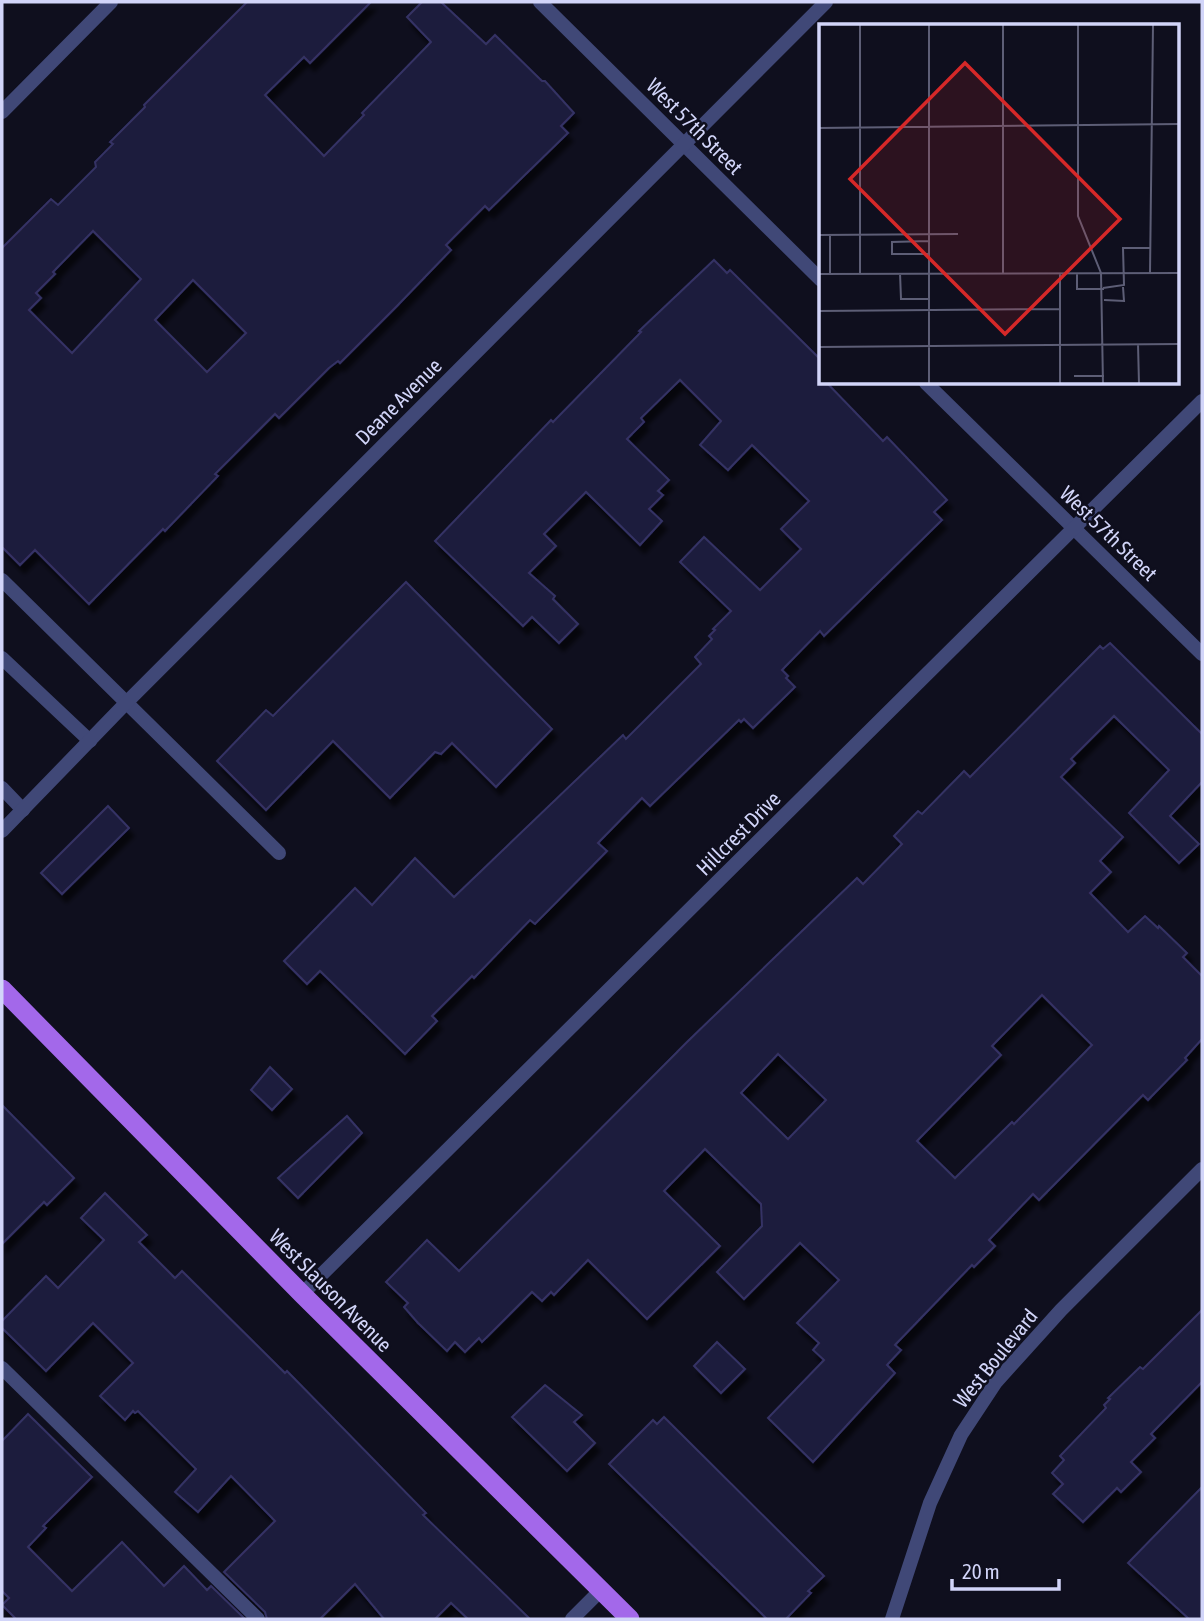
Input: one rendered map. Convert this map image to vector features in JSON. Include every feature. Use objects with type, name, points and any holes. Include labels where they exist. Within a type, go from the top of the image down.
[{"type":"main road","name":"West Slauson Avenue","points":[[2,989],[302,1294],[630,1619]]},
{"type":"street","points":[[2,112],[111,2]]},
{"type":"street","name":"West 57th Street","points":[[540,2],[819,278]]},
{"type":"street","name":"Deane Avenue","points":[[2,831],[126,703],[826,2]]},
{"type":"street","name":"West 57th Street","points":[[928,385],[1202,654]]},
{"type":"street","name":"Hillcrest Drive","points":[[302,1294],[1202,401]]},
{"type":"street","points":[[2,580],[279,853]]},
{"type":"street","points":[[2,658],[90,741]]},
{"type":"street","points":[[2,789],[23,810]]},
{"type":"street","name":"West Boulevard","points":[[892,1619],[930,1503],[961,1435],[996,1382],[1061,1310],[1202,1169]]},
{"type":"street","points":[[2,1368],[258,1619]]},
{"type":"street","points":[[572,1619],[601,1590]]},
{"type":"building","points":[[247,2],[371,2],[310,63],[304,57],[265,95],[324,156],[431,42],[407,17],[422,2],[441,2],[486,44],[495,35],[545,81],[574,113],[561,126],[568,133],[489,210],[485,206],[446,245],[451,250],[398,305],[340,363],[338,361],[329,368],[279,418],[275,414],[215,474],[218,476],[165,531],[163,529],[89,604],[35,550],[20,565],[2,547],[2,248],[51,199],[58,205],[96,167],[95,162],[113,144],[110,142]],"holes":[[[93,231],[141,279],[72,353],[29,310],[41,298],[36,293],[55,274],[53,272]],[[193,280],[246,333],[207,372],[155,320]]]},
{"type":"building","points":[[714,260],[727,273],[730,270],[819,358],[819,385],[829,385],[883,441],[887,437],[947,500],[934,512],[942,520],[824,636],[820,631],[782,670],[795,687],[753,728],[744,719],[741,722],[739,720],[650,806],[642,798],[598,843],[607,851],[535,924],[530,920],[474,978],[472,976],[432,1016],[437,1021],[405,1054],[320,971],[307,984],[284,961],[355,888],[372,905],[415,858],[454,897],[623,735],[626,739],[701,664],[695,657],[712,639],[709,636],[715,630],[713,629],[731,611],[680,562],[704,537],[760,590],[801,549],[781,529],[809,501],[752,445],[728,470],[700,445],[721,421],[680,380],[641,418],[644,422],[627,439],[669,480],[658,491],[663,495],[649,509],[662,521],[640,545],[586,492],[544,534],[556,546],[529,573],[555,596],[553,599],[578,624],[559,643],[532,617],[523,626],[435,541],[551,420],[553,422],[641,332],[639,331]]},
{"type":"building","points":[[406,582],[552,729],[496,787],[452,743],[441,754],[435,752],[390,798],[333,741],[266,810],[217,761],[266,710],[273,716]]},
{"type":"building","points":[[1110,643],[1202,734],[1202,782],[1170,816],[1199,844],[1179,863],[1129,813],[1169,770],[1114,716],[1071,759],[1075,763],[1061,777],[1123,837],[1100,861],[1111,872],[1090,893],[1128,932],[1145,916],[1158,928],[1159,926],[1187,953],[1183,957],[1202,976],[1202,1039],[1185,1058],[1187,1060],[1148,1100],[1143,1095],[1039,1200],[1033,1194],[989,1240],[995,1246],[974,1267],[972,1265],[895,1345],[901,1350],[887,1365],[895,1373],[813,1462],[768,1418],[824,1360],[813,1350],[819,1343],[797,1323],[839,1280],[800,1243],[744,1299],[717,1272],[762,1226],[761,1204],[705,1149],[664,1191],[720,1246],[647,1319],[588,1260],[554,1295],[551,1292],[542,1301],[532,1292],[482,1342],[479,1338],[465,1352],[455,1342],[447,1351],[418,1323],[404,1307],[408,1303],[386,1282],[427,1240],[459,1271],[688,1041],[857,878],[863,884],[902,844],[894,836],[918,811],[922,814],[964,771],[970,777],[1100,646],[1103,649]],"holes":[[[1042,995],[1092,1045],[1014,1124],[1012,1122],[955,1178],[917,1141],[1001,1055],[992,1046]],[[778,1054],[826,1100],[788,1139],[741,1093]]]},
{"type":"building","points":[[108,806],[129,828],[62,894],[41,873]]},
{"type":"building","points":[[270,1067],[292,1089],[272,1110],[251,1090]]},
{"type":"building","points":[[2,1105],[74,1178],[47,1205],[44,1202],[2,1244]]},
{"type":"building","points":[[347,1116],[362,1133],[298,1198],[278,1178]]},
{"type":"building","points":[[105,1193],[147,1235],[139,1242],[175,1278],[182,1271],[285,1373],[287,1371],[426,1513],[423,1515],[530,1619],[468,1619],[451,1603],[435,1619],[384,1619],[355,1584],[320,1619],[267,1619],[265,1612],[224,1572],[275,1521],[231,1476],[198,1512],[175,1492],[196,1469],[138,1411],[133,1411],[125,1420],[100,1396],[133,1363],[93,1323],[46,1371],[2,1328],[2,1321],[46,1276],[58,1288],[104,1240],[81,1218]]},
{"type":"building","points":[[1202,1310],[1202,1382],[1151,1434],[1155,1438],[1131,1462],[1141,1472],[1121,1492],[1117,1488],[1083,1522],[1053,1494],[1063,1484],[1052,1473],[1064,1460],[1060,1456],[1106,1408],[1104,1405],[1110,1399],[1108,1398],[1140,1367],[1143,1369]]},
{"type":"building","points":[[717,1342],[745,1369],[721,1393],[694,1366]]},
{"type":"building","points":[[545,1385],[582,1415],[574,1422],[595,1443],[567,1471],[512,1417]]},
{"type":"building","points":[[28,1414],[92,1477],[43,1526],[46,1528],[28,1547],[72,1591],[122,1542],[164,1586],[184,1566],[207,1590],[211,1586],[245,1619],[16,1619],[2,1605],[9,1598],[2,1591],[2,1441]]},
{"type":"building","points":[[664,1417],[824,1576],[786,1619],[767,1619],[609,1464],[653,1420],[657,1424]]},
{"type":"building","points":[[1202,1487],[1202,1619],[1189,1619],[1128,1563]]}]
